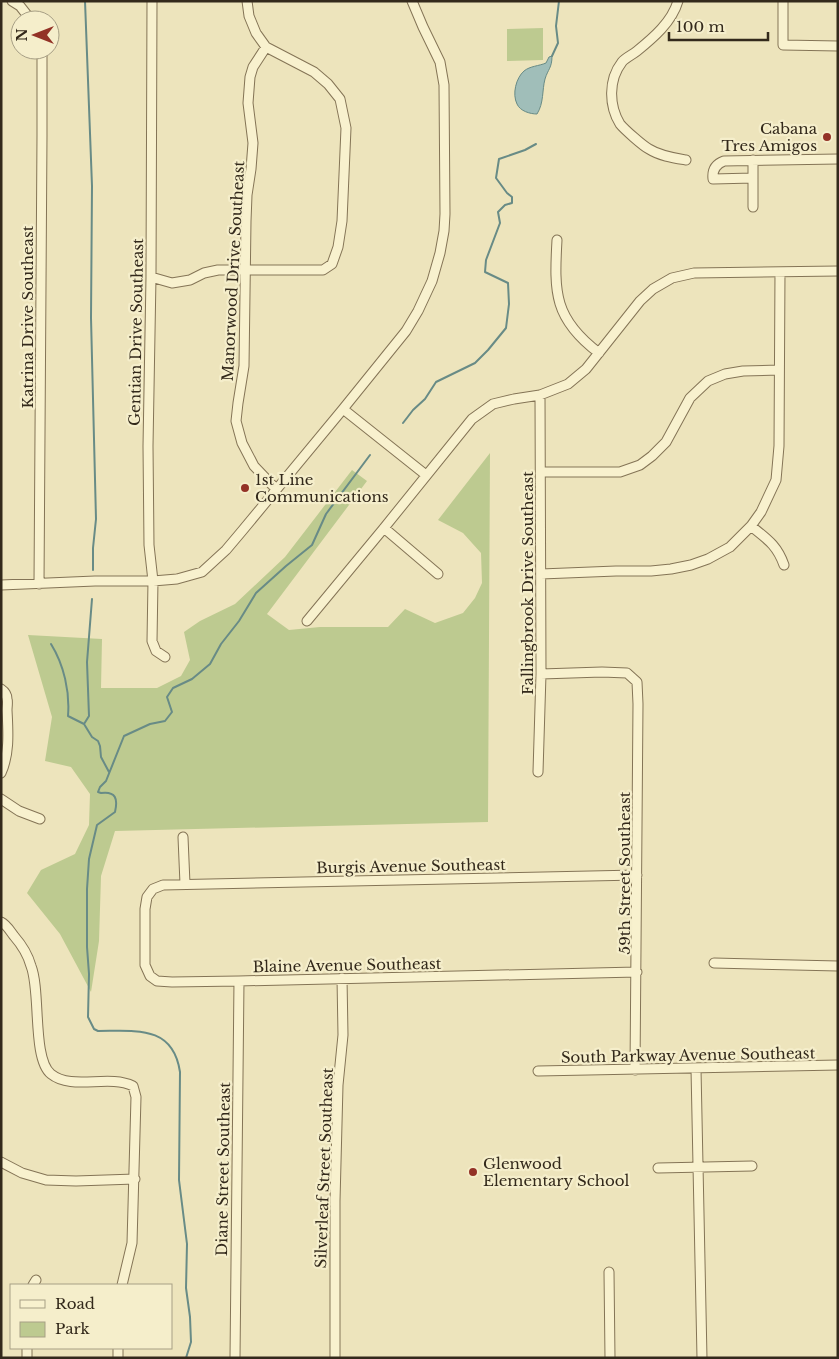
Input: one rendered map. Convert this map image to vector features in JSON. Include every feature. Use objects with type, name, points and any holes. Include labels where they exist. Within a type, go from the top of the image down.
[{"type":"street","points":[[12,1],[23,10]]},
{"type":"street","name":"Gentian Drive Southeast","points":[[152,1],[148,446],[149,544],[153,581],[152,641],[156,651],[164,657]]},
{"type":"street","points":[[151,277],[172,283],[190,280],[204,273],[218,270],[323,270],[332,264],[338,247],[342,220],[346,128],[340,99],[328,84],[314,72],[266,47],[256,33],[249,16],[247,1]]},
{"type":"street","points":[[1,585],[95,581],[153,581],[178,579],[202,572],[226,550],[406,331],[418,312],[432,281],[444,231],[444,85],[440,62],[412,1]]},
{"type":"street","points":[[678,1],[671,16],[659,32],[635,53],[622,61],[615,74],[611,90],[612,104],[621,125],[650,150],[686,160]]},
{"type":"street","points":[[783,1],[783,46],[838,46]]},
{"type":"street","name":"Manorwood Drive Southeast","points":[[266,47],[253,67],[248,90],[253,143],[247,195],[244,366],[236,422],[242,443],[254,466],[276,489]]},
{"type":"street","name":"Katrina Drive Southeast","points":[[38,584],[42,60]]},
{"type":"street","points":[[753,178],[713,179],[713,175],[714,169],[719,163],[724,161],[838,159]]},
{"type":"street","points":[[753,160],[754,206]]},
{"type":"street","points":[[557,240],[555,272],[559,304],[570,325],[585,342],[599,353]]},
{"type":"street","points":[[307,621],[472,419],[493,404],[540,395],[568,384],[586,369],[640,301],[653,289],[672,278],[694,273],[838,271]]},
{"type":"street","points":[[541,574],[651,571],[691,565],[708,559],[730,547],[751,526],[761,512],[776,480],[779,446],[780,272]]},
{"type":"street","points":[[541,472],[620,472],[640,465],[666,442],[690,398],[708,381],[725,374],[743,371],[779,370]]},
{"type":"street","name":"Fallingbrook Drive Southeast","points":[[538,772],[541,674],[540,395]]},
{"type":"street","points":[[343,409],[426,475]]},
{"type":"street","points":[[751,526],[779,552],[784,565]]},
{"type":"street","points":[[384,528],[438,574]]},
{"type":"street","name":"59th Street Southeast","points":[[541,674],[627,673],[637,682],[635,1070]]},
{"type":"street","points":[[1,773],[8,743],[7,698],[2,689]]},
{"type":"street","points":[[1,799],[19,811],[40,819]]},
{"type":"street","points":[[183,838],[185,884]]},
{"type":"street","name":"Burgis Avenue Southeast","points":[[185,884],[637,875]]},
{"type":"street","name":"Blaine Avenue Southeast","points":[[185,884],[164,885],[153,889],[147,897],[145,909],[145,965],[150,976],[157,981],[239,981],[637,972]]},
{"type":"street","points":[[1,922],[5,924],[19,942],[31,965],[37,995],[40,1050],[43,1064],[49,1073],[60,1080],[72,1082],[125,1082],[133,1086],[136,1097],[132,1244],[122,1284]]},
{"type":"street","points":[[714,963],[838,966]]},
{"type":"street","name":"Silverleaf Street Southeast","points":[[335,1358],[335,1201],[338,1085],[343,1035],[342,978]]},
{"type":"street","name":"Diane Street Southeast","points":[[235,1358],[239,981]]},
{"type":"street","name":"South Parkway Avenue Southeast","points":[[538,1071],[838,1065]]},
{"type":"street","points":[[696,1069],[702,1358]]},
{"type":"street","points":[[1,1162],[22,1173],[46,1180],[134,1179]]},
{"type":"street","points":[[658,1168],[752,1166]]},
{"type":"street","points":[[609,1272],[610,1358]]},
{"type":"green space","points":[[543,28],[543,60],[507,61],[507,29]]},
{"type":"green space","points":[[490,453],[488,822],[115,831],[101,876],[99,941],[91,992],[60,934],[27,893],[41,870],[75,854],[89,825],[90,794],[71,767],[45,761],[52,717],[28,635],[102,639],[101,688],[157,688],[181,676],[190,660],[184,632],[200,621],[235,604],[285,557],[352,470],[367,481],[267,614],[289,630],[320,627],[388,627],[405,609],[435,623],[463,613],[475,598],[482,583],[481,553],[463,533],[438,520]]},
{"type":"water","points":[[552,56],[551,66],[545,79],[542,101],[537,114],[520,109],[515,91],[521,74],[526,69],[546,63],[549,57]]},
{"type":"waterway","points":[[85,1],[92,186],[91,318],[96,519],[93,570]]},
{"type":"waterway","points":[[552,56],[558,43],[556,26],[559,1]]},
{"type":"waterway","points":[[403,423],[425,399],[436,382],[475,363],[506,328],[509,304],[508,283],[485,272],[486,260],[500,223],[498,212],[505,205],[512,203],[512,197],[496,178],[499,159],[536,144]]},
{"type":"waterway","points":[[186,1358],[191,1342],[186,1288],[187,1244],[179,1180],[180,1072],[176,1057],[170,1046],[161,1038],[139,1032],[98,1031],[94,1029],[88,1017],[87,889],[89,859],[97,825],[115,812],[116,803],[115,797],[110,793],[98,792],[106,781],[124,736],[150,724],[165,721],[172,712],[167,697],[173,688],[192,679],[210,664],[221,644],[239,621],[256,593],[312,545],[326,514],[370,455]]},
{"type":"waterway","points":[[84,724],[89,716],[87,662],[92,599]]},
{"type":"waterway","points":[[51,644],[56,652],[65,679],[68,716],[84,724],[92,737],[98,741],[101,757],[109,772]]},
{"type":"place","name":"Cabana Tres Amigos","points":[[827,137]]},
{"type":"place","name":"1st Line Communications","points":[[245,488]]},
{"type":"place","name":"Glenwood Elementary School","points":[[473,1172]]}]
